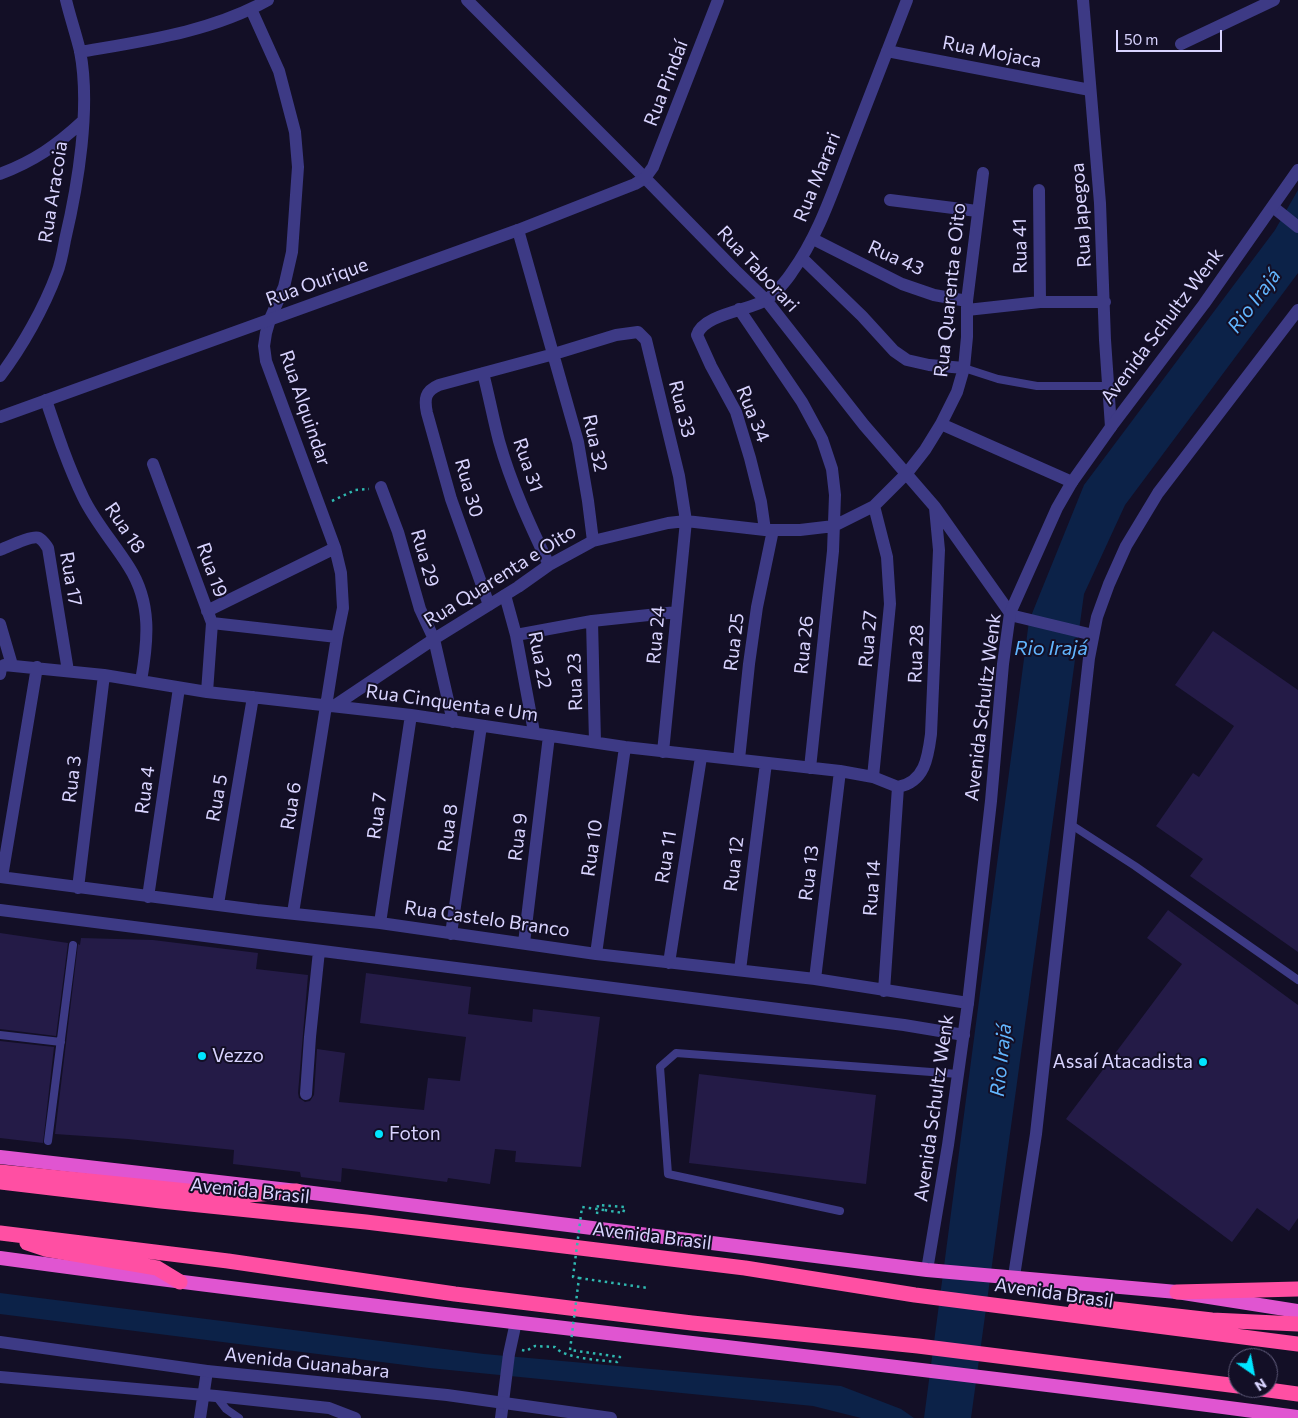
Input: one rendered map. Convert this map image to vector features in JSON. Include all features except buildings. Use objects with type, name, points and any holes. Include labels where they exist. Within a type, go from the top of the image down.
[{"type":"highway","name":"Avenida Brasil","points":[[0,1157],[297,1191],[944,1272],[1177,1292],[1298,1311]]},
{"type":"highway","points":[[0,1172],[238,1196],[297,1191]]},
{"type":"highway","name":"Avenida Brasil","points":[[0,1182],[366,1222],[745,1268],[915,1295],[1298,1344]]},
{"type":"highway","points":[[0,1233],[45,1249],[157,1268],[180,1282]]},
{"type":"highway","points":[[0,1233],[228,1261],[465,1295],[692,1323],[918,1346],[1228,1385]]},
{"type":"highway","points":[[0,1258],[180,1282],[911,1368],[1298,1417]]},
{"type":"highway","points":[[1177,1292],[1298,1289]]},
{"type":"highway","points":[[1044,1312],[1097,1307],[1212,1320],[1298,1324]]},
{"type":"highway","points":[[1278,1391],[1298,1394]]},
{"type":"highway","points":[[1237,1409],[1260,1418]]},
{"type":"street","name":"Rua Aracoia","points":[[0,376],[35,320],[58,273],[69,225],[83,121],[83,85],[80,52],[66,0]]},
{"type":"street","points":[[80,52],[147,41],[198,28],[251,9],[268,0]]},
{"type":"street","name":"Rua Taborari","points":[[467,0],[766,300],[864,424],[935,507],[1010,614]]},
{"type":"street","name":"Rua Pindaí","points":[[645,178],[660,148],[718,0]]},
{"type":"street","name":"Rua Marari","points":[[709,322],[766,300],[789,277],[802,258],[813,239],[907,0]]},
{"type":"street","name":"Rua Japegoa","points":[[1083,0],[1100,203],[1110,427]]},
{"type":"street","points":[[1181,44],[1274,0]]},
{"type":"street","name":"Rua Alquindar","points":[[251,9],[279,71],[295,132],[298,167],[292,252],[284,287],[270,319],[264,346],[266,361],[320,505],[335,548],[341,573],[343,608],[337,638],[330,706]]},
{"type":"street","name":"Rua Mojaca","points":[[887,51],[1090,90]]},
{"type":"street","points":[[0,174],[25,165],[46,152],[83,121]]},
{"type":"street","name":"Avenida Schultz Wenk","points":[[927,1270],[964,1035],[991,801],[1003,664],[1010,614],[1057,508],[1072,482],[1110,427],[1204,304],[1298,170]]},
{"type":"street","name":"Rua Quarenta e Oito","points":[[330,706],[549,565],[593,540],[668,523],[686,521],[769,530],[800,530],[834,526],[874,506],[907,473],[941,424],[957,392],[964,368],[968,337],[967,306],[983,173]]},
{"type":"street","name":"Rua Ourique","points":[[0,417],[518,230],[612,194],[645,178]]},
{"type":"street","name":"Rua 41","points":[[1039,190],[1040,302]]},
{"type":"street","points":[[890,200],[977,212]]},
{"type":"street","points":[[1273,207],[1298,227]]},
{"type":"street","name":"Rua 32","points":[[518,230],[578,442],[593,540]]},
{"type":"street","name":"Rua 43","points":[[813,239],[902,284],[967,306],[1040,302],[1105,302]]},
{"type":"street","points":[[802,258],[901,356],[907,360],[928,365],[964,368]]},
{"type":"street","name":"Rua 26","points":[[739,309],[802,402],[822,439],[832,469],[836,495],[833,551],[810,768]]},
{"type":"street","points":[[1008,1276],[1036,1134],[1089,658],[1097,617],[1108,584],[1126,546],[1158,493],[1298,310]]},
{"type":"street","name":"Rua 34","points":[[709,322],[698,330],[697,335],[711,366],[736,412],[753,467],[769,530]]},
{"type":"street","name":"Rua 33","points":[[554,354],[616,335],[638,332],[646,340],[679,476],[686,521]]},
{"type":"street","points":[[483,373],[554,354]]},
{"type":"street","name":"Rua 30","points":[[483,373],[431,388],[426,394],[425,402],[451,499],[489,605]]},
{"type":"street","name":"Rua 31","points":[[483,373],[499,441],[510,474],[533,532],[549,565]]},
{"type":"street","name":"Rua 18","points":[[46,400],[83,498],[102,530],[130,568],[142,593],[146,619],[147,648],[140,681]]},
{"type":"street","points":[[941,424],[1072,482]]},
{"type":"street","name":"Rua 19","points":[[153,464],[212,624],[206,692]]},
{"type":"street","name":"Rua 29","points":[[380,487],[398,532],[420,609],[434,639],[453,722]]},
{"type":"street","name":"Rua 27","points":[[873,777],[890,604],[886,557],[874,506]]},
{"type":"street","name":"Rua 28","points":[[898,787],[912,782],[922,772],[928,758],[931,734],[939,550],[935,507]]},
{"type":"street","name":"Rua 24","points":[[664,752],[686,521]]},
{"type":"street","name":"Rua 25","points":[[739,759],[749,664],[769,530]]},
{"type":"street","name":"Rua 17","points":[[0,550],[32,538],[42,540],[48,548],[68,671]]},
{"type":"street","points":[[207,611],[335,548]]},
{"type":"street","name":"Rua 22","points":[[504,595],[516,635],[534,732]]},
{"type":"street","points":[[516,635],[592,622],[677,612]]},
{"type":"street","points":[[1010,614],[1093,635]]},
{"type":"street","name":"Rua 23","points":[[592,622],[595,742]]},
{"type":"street","points":[[0,624],[4,669]]},
{"type":"street","points":[[212,624],[337,638]]},
{"type":"street","points":[[1,877],[37,667]]},
{"type":"street","name":"Rua Cinquenta e Um","points":[[4,669],[37,667],[104,675],[206,692],[412,715],[700,757],[739,759],[840,771],[873,777],[898,787]]},
{"type":"street","name":"Rua 3","points":[[78,888],[104,675]]},
{"type":"street","name":"Rua 4","points":[[148,897],[179,688]]},
{"type":"street","name":"Rua 5","points":[[218,904],[253,697]]},
{"type":"street","name":"Rua 6","points":[[292,913],[330,706]]},
{"type":"street","name":"Rua 7","points":[[380,923],[412,715]]},
{"type":"street","name":"Rua 8","points":[[452,934],[481,726]]},
{"type":"street","name":"Rua 9","points":[[524,943],[549,736]]},
{"type":"street","name":"Rua 10","points":[[596,954],[625,747]]},
{"type":"street","name":"Rua 11","points":[[669,963],[700,757]]},
{"type":"street","name":"Rua 12","points":[[740,970],[766,763]]},
{"type":"street","name":"Rua 13","points":[[815,980],[840,771]]},
{"type":"street","name":"Rua 14","points":[[884,991],[898,787]]},
{"type":"street","name":"Rua Castelo Branco","points":[[1,877],[148,897],[380,923],[596,954],[815,980],[968,1003]]},
{"type":"street","points":[[0,910],[904,1025],[964,1035]]},
{"type":"street","points":[[306,1094],[319,951]]},
{"type":"street","points":[[501,1418],[509,1350],[516,1322]]},
{"type":"street","name":"Avenida Guanabara","points":[[0,1342],[207,1371],[503,1402],[611,1418]]},
{"type":"street","points":[[200,1418],[210,1395],[207,1371]]},
{"type":"street","points":[[0,1377],[210,1395],[329,1408],[355,1418]]},
{"type":"lane","points":[[964,368],[998,379],[1037,386],[1108,386]]},
{"type":"lane","points":[[1070,824],[1135,866],[1298,980]]},
{"type":"lane","points":[[48,1141],[73,945]]},
{"type":"lane","points":[[0,1036],[60,1042]]},
{"type":"lane","points":[[840,1211],[668,1174],[660,1067],[676,1053],[958,1074]]},
{"type":"lane","points":[[210,1395],[239,1418]]},
{"type":"path","points":[[320,505],[338,499],[355,490],[380,487]]},
{"type":"path","points":[[605,1230],[607,1218],[597,1216],[598,1205],[624,1208],[623,1213],[604,1210],[582,1207],[573,1278],[648,1288]]},
{"type":"path","points":[[509,1350],[526,1350],[535,1346],[555,1347],[558,1351],[570,1355],[617,1362],[620,1357],[570,1350],[579,1278]]},
{"type":"water","name":"Rio Irajá","points":[[1298,190],[1298,273],[1125,505],[1084,594],[971,1418],[924,1418],[1029,621],[1084,485],[1275,230]]},
{"type":"water","points":[[0,1293],[484,1354],[841,1386],[901,1409],[914,1418],[861,1418],[813,1406],[429,1368],[0,1314]]},
{"type":"place","name":"Vezzo","points":[[202,1056]]},
{"type":"place","name":"Assaí Atacadista","points":[[1203,1062]]},
{"type":"place","name":"Foton","points":[[379,1134]]}]
